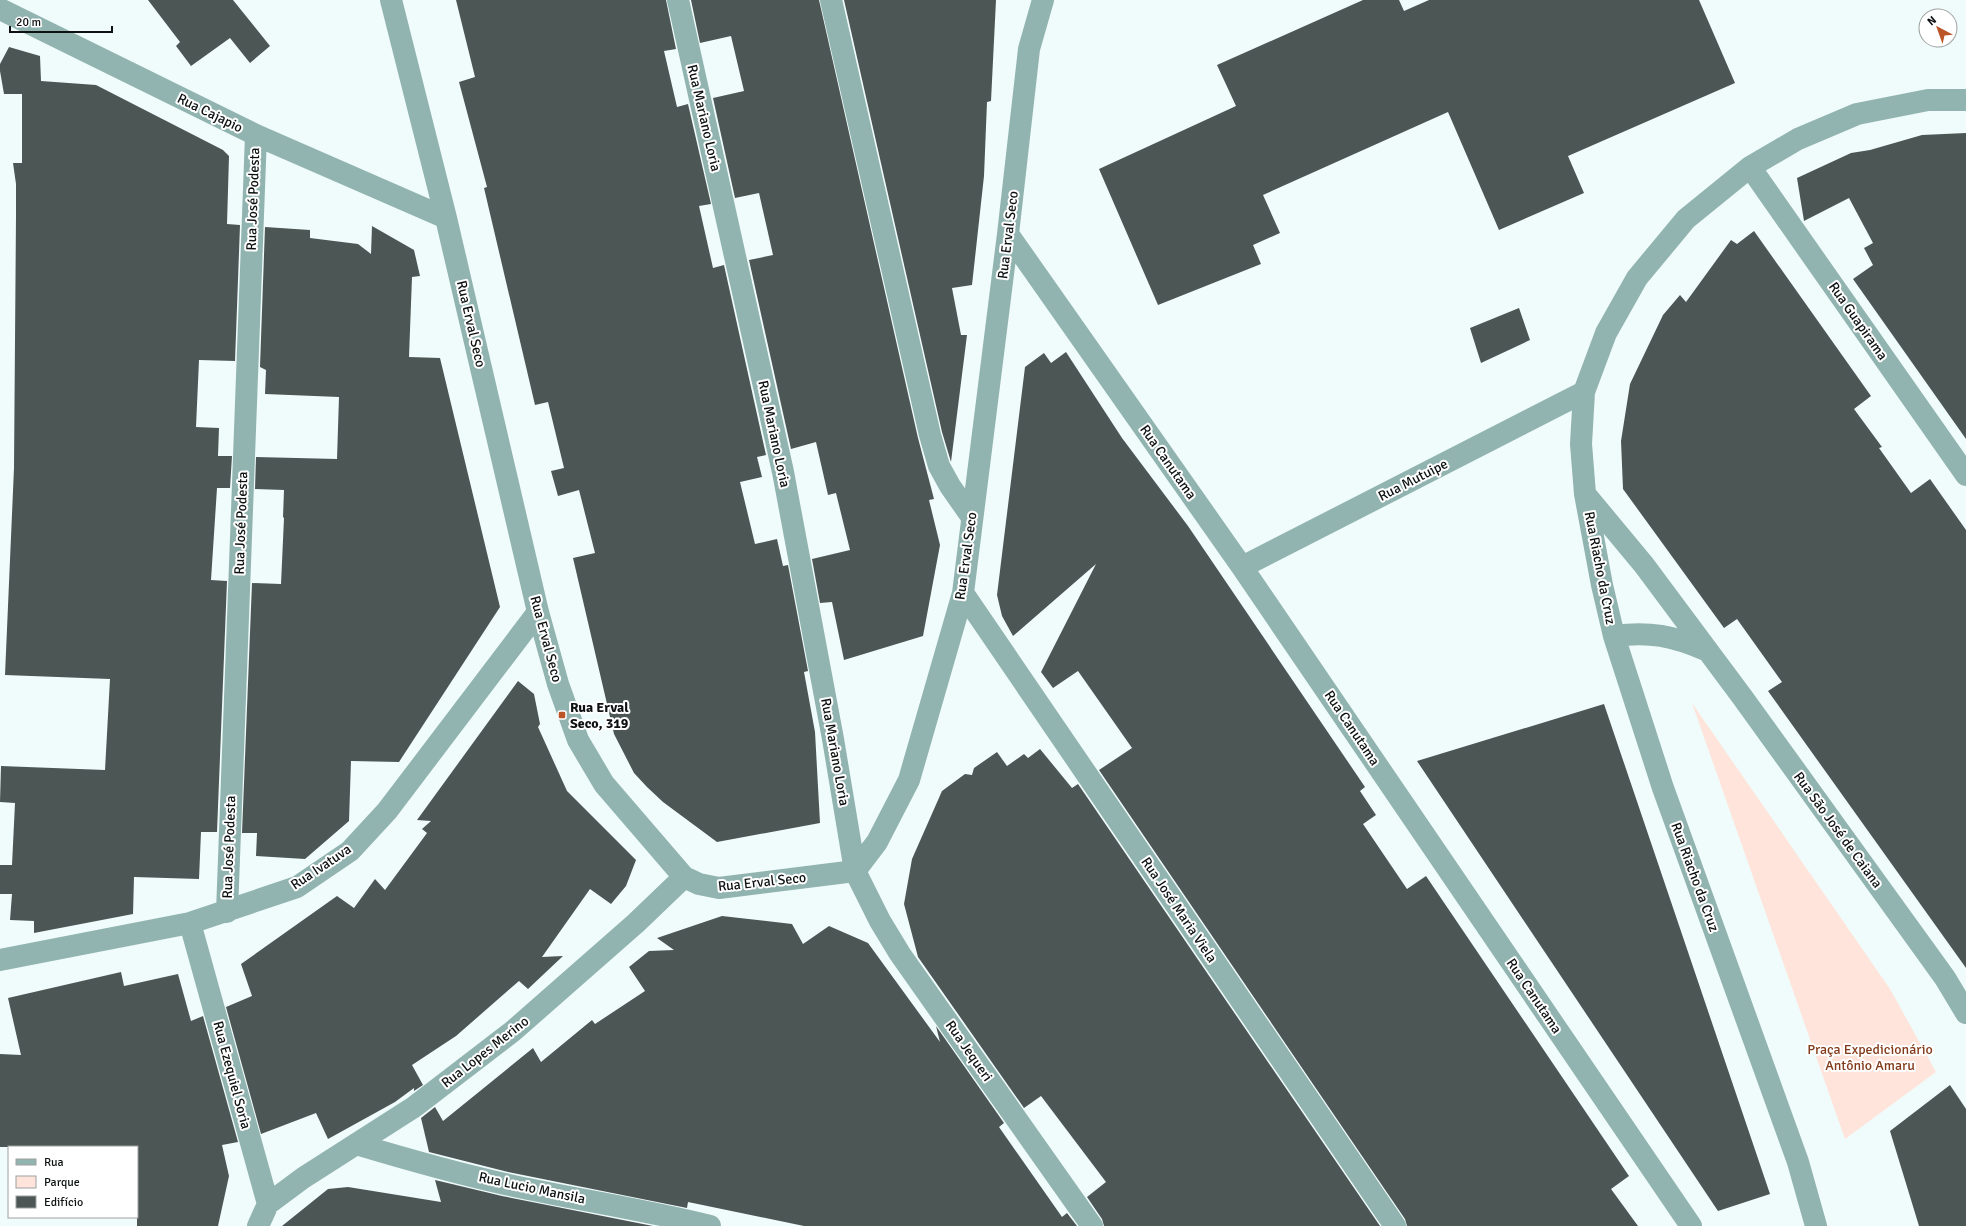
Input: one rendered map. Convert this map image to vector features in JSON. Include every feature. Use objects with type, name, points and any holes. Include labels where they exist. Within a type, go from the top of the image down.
[{"type":"street","name":"Rua Erval Seco","points":[[391,0],[446,218],[538,612],[558,684],[578,740],[604,784],[684,877],[699,884],[719,888],[855,871],[877,842],[909,780],[963,594],[971,516],[1008,234],[1029,49],[1043,0]]},
{"type":"street","name":"Rua Mariano Loria","points":[[678,0],[783,472],[833,739],[855,871]]},
{"type":"street","points":[[830,0],[930,435],[939,466],[950,486],[971,516]]},
{"type":"street","name":"Rua Cajapio","points":[[0,9],[256,135],[446,218]]},
{"type":"street","name":"Rua Riacho da Cruz","points":[[1816,1226],[1798,1162],[1663,788],[1614,636],[1602,585],[1585,494],[1581,444],[1584,392],[1606,333],[1637,278],[1686,219],[1750,167],[1798,139],[1857,114],[1928,100],[1966,100]]},
{"type":"street","name":"Rua José Podesta","points":[[227,912],[256,135]]},
{"type":"street","name":"Rua Guapirama","points":[[1750,167],[1966,475]]},
{"type":"street","name":"Rua Canutama","points":[[1008,234],[1242,568],[1691,1226]]},
{"type":"street","name":"Rua Mutuipe","points":[[1242,568],[1584,392]]},
{"type":"street","name":"Rua São José de Caiana","points":[[1585,494],[1644,565],[1945,978],[1966,1013]]},
{"type":"street","name":"Rua José Maria Viela","points":[[963,594],[1395,1226]]},
{"type":"street","name":"Rua Ivatuva","points":[[0,960],[190,923],[227,912],[297,887],[350,851],[387,811],[538,612]]},
{"type":"street","points":[[1614,636],[1634,633],[1658,634],[1680,639],[1706,650]]},
{"type":"street","name":"Rua Jequeri","points":[[855,871],[880,921],[900,954],[1092,1226]]},
{"type":"street","name":"Rua Lopes Merino","points":[[268,1204],[303,1178],[414,1107],[513,1031],[636,923],[684,877]]},
{"type":"street","name":"Rua Ezequiel Soria","points":[[190,923],[268,1204]]},
{"type":"street","name":"Rua Lucio Mansila","points":[[356,1144],[412,1161],[506,1184],[665,1215],[710,1226]]},
{"type":"street","points":[[258,1226],[268,1204]]},
{"type":"green space","name":"Praça Expedicionário Antônio Amaru","points":[[1692,703],[1890,989],[1936,1072],[1845,1139]]},
{"type":"building","points":[[148,0],[233,0],[270,46],[250,63],[230,38],[191,66],[176,46],[180,42]]},
{"type":"building","points":[[456,0],[666,0],[676,49],[664,51],[677,107],[688,104],[711,204],[699,206],[713,268],[724,265],[766,455],[757,457],[762,477],[740,482],[755,544],[777,539],[783,566],[788,565],[808,671],[804,672],[815,732],[820,823],[717,842],[663,802],[647,787],[634,773],[614,734],[573,558],[595,553],[579,490],[558,496],[551,471],[564,468],[548,402],[535,405],[484,188],[487,187],[459,82],[475,77]]},
{"type":"building","points":[[691,0],[819,0],[918,438],[934,499],[929,500],[940,545],[923,636],[844,660],[832,602],[820,603],[812,559],[850,550],[836,493],[828,495],[816,442],[791,449],[749,260],[773,255],[759,193],[735,198],[713,98],[744,91],[731,36],[700,43]]},
{"type":"building","points":[[844,0],[996,0],[991,101],[987,102],[984,176],[972,285],[952,288],[961,335],[967,335],[951,462],[942,432]]},
{"type":"building","points":[[1363,0],[1399,0],[1404,11],[1429,0],[1699,0],[1735,83],[1568,156],[1584,193],[1499,230],[1448,112],[1263,195],[1280,233],[1253,245],[1261,264],[1158,305],[1099,169],[1236,106],[1217,65]]},
{"type":"building","points":[[9,47],[40,56],[41,81],[96,85],[223,150],[229,156],[227,224],[240,225],[235,361],[199,360],[196,427],[219,428],[218,456],[232,456],[230,488],[217,488],[211,580],[227,581],[217,832],[201,832],[199,879],[134,877],[133,914],[34,933],[34,921],[10,920],[12,894],[0,894],[0,865],[12,865],[15,803],[0,802],[1,766],[105,770],[110,679],[5,675],[14,468],[16,184],[13,163],[22,163],[22,94],[4,94],[0,71],[0,64]]},
{"type":"building","points":[[1966,133],[1966,439],[1853,279],[1873,265],[1864,248],[1873,243],[1849,198],[1804,221],[1797,178],[1851,153],[1870,150],[1922,135]]},
{"type":"building","points":[[372,226],[414,250],[420,276],[412,277],[409,357],[440,358],[500,607],[399,762],[351,761],[349,821],[305,859],[256,856],[257,833],[242,833],[252,583],[281,584],[284,490],[255,489],[256,457],[337,459],[339,397],[265,394],[266,370],[260,367],[265,227],[310,230],[310,238],[358,244],[371,254]]},
{"type":"building","points":[[1754,231],[1871,396],[1854,409],[1882,447],[1879,448],[1911,493],[1930,479],[1966,530],[1966,968],[1768,691],[1782,682],[1737,619],[1724,628],[1623,489],[1621,441],[1630,384],[1663,315],[1680,295],[1686,302],[1731,240],[1737,244]]},
{"type":"building","points":[[1519,308],[1530,340],[1481,363],[1470,328]]},
{"type":"building","points":[[1066,352],[1122,438],[1188,526],[1365,787],[1360,791],[1376,815],[1363,824],[1407,889],[1426,876],[1629,1176],[1611,1189],[1638,1226],[1407,1226],[1405,1219],[1099,770],[1132,748],[1078,671],[1053,688],[1041,672],[1096,564],[1013,636],[1002,616],[997,595],[1025,367],[1044,353],[1051,363]]},
{"type":"building","points":[[518,681],[534,694],[540,724],[538,727],[567,791],[636,860],[626,886],[611,904],[590,889],[542,957],[563,956],[528,989],[519,981],[456,1036],[412,1065],[423,1085],[414,1091],[414,1088],[395,1102],[328,1139],[316,1113],[261,1134],[226,1007],[252,996],[241,964],[337,896],[354,908],[375,879],[385,890],[427,833],[422,829],[431,821],[417,820]]},
{"type":"building","points":[[1604,704],[1770,1194],[1718,1211],[1417,761]]},
{"type":"building","points":[[1040,749],[1072,788],[1078,784],[1380,1226],[1104,1226],[1102,1219],[1087,1197],[1106,1182],[1041,1096],[1024,1108],[918,957],[904,904],[912,859],[942,791],[965,774],[972,775],[974,768],[997,752],[1007,766],[1024,754],[1028,758]]},
{"type":"building","points":[[722,916],[792,924],[803,944],[829,926],[868,943],[940,1042],[936,1026],[1004,1123],[999,1127],[1062,1217],[1067,1213],[1077,1226],[804,1226],[688,1202],[687,1208],[508,1172],[429,1152],[421,1118],[435,1107],[443,1121],[533,1048],[541,1062],[592,1020],[595,1024],[645,991],[629,967],[649,951],[674,950],[657,938]]},
{"type":"building","points":[[121,972],[124,986],[178,974],[191,1021],[203,1016],[238,1142],[222,1145],[229,1176],[218,1226],[137,1226],[138,1146],[0,1147],[0,1054],[21,1055],[8,998]]},
{"type":"building","points":[[1950,1085],[1966,1109],[1966,1226],[1919,1226],[1890,1131]]},
{"type":"building","points":[[435,1180],[502,1196],[653,1226],[282,1226],[328,1189],[348,1187],[441,1202]]},
{"type":"place","name":"Rua Erval Seco, 319","points":[[562,715]]}]
